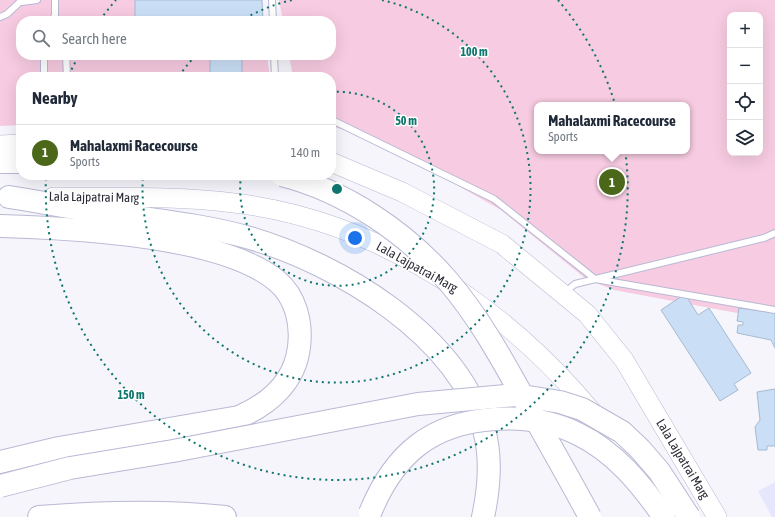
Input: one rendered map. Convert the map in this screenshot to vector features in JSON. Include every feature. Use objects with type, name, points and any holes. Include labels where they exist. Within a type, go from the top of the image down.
[{"type":"highway","points":[[0,162],[16,162]]},
{"type":"highway","points":[[296,180],[325,190],[364,210],[396,232],[423,254],[448,281],[491,342],[590,517]]},
{"type":"highway","points":[[5,197],[167,222],[248,237],[298,255],[322,266],[374,296],[440,351],[466,386],[484,430],[487,444],[489,471],[483,517]]},
{"type":"highway","points":[[0,226],[69,229],[125,235],[195,246],[250,265],[277,281],[286,291],[294,305],[299,319],[301,334],[298,354],[292,372],[284,386],[270,399],[254,410],[239,417],[59,448],[0,462]]},
{"type":"highway","points":[[0,486],[70,468],[418,404],[516,395],[560,402],[582,410],[622,432],[640,448],[659,471],[689,517]]},
{"type":"highway","points":[[370,517],[376,498],[386,481],[397,465],[420,442],[450,426],[467,422],[509,418],[529,419],[554,425],[577,434],[597,445],[618,461],[634,478],[665,517]]},
{"type":"highway","points":[[38,517],[98,512],[157,511],[225,517]]},
{"type":"main road","points":[[0,145],[16,144]]},
{"type":"main road","name":"Lala Lajpatrai Marg","points":[[336,164],[402,192],[502,244],[587,314],[624,360],[717,517]]},
{"type":"main road","name":"Lala Lajpatrai Marg","points":[[5,197],[183,198],[234,203],[305,217],[389,250],[431,272],[465,294],[535,350],[574,391],[604,427],[634,467],[665,517]]},
{"type":"lane","points":[[0,17],[7,14],[22,1],[37,0]]},
{"type":"lane","points":[[55,0],[55,16]]},
{"type":"lane","points":[[272,0],[273,16]]},
{"type":"lane","points":[[44,60],[44,72]]},
{"type":"lane","points":[[66,60],[66,72]]},
{"type":"lane","points":[[274,60],[275,72]]},
{"type":"lane","points":[[336,122],[494,199],[595,279],[775,310]]},
{"type":"lane","points":[[562,294],[575,284],[764,238],[775,233]]},
{"type":"shaded area","points":[[0,0],[260,0],[262,16],[16,16],[16,60],[268,60],[269,72],[16,72],[16,125],[0,126]]},
{"type":"shaded area","points":[[279,0],[775,0],[775,320],[614,290],[586,279],[501,210],[377,140],[336,128],[336,72],[292,72],[290,60],[336,60],[336,16],[282,16]]},
{"type":"shaded area","points":[[775,482],[775,517],[772,517],[758,491]]},
{"type":"building","points":[[135,0],[262,0],[263,16],[135,16]]},
{"type":"building","points":[[210,60],[242,60],[242,72],[210,72]]},
{"type":"building","points":[[685,294],[698,315],[709,308],[751,373],[734,384],[738,390],[720,401],[661,310]]},
{"type":"building","points":[[739,308],[775,313],[775,348],[771,340],[737,333],[738,325],[743,325],[743,322],[737,321]]},
{"type":"building","points":[[775,389],[775,446],[767,446],[767,450],[758,450],[755,427],[760,420],[757,392]]},
{"type":"place","name":"Mahalaxmi Racecourse","points":[[612,182]]}]
